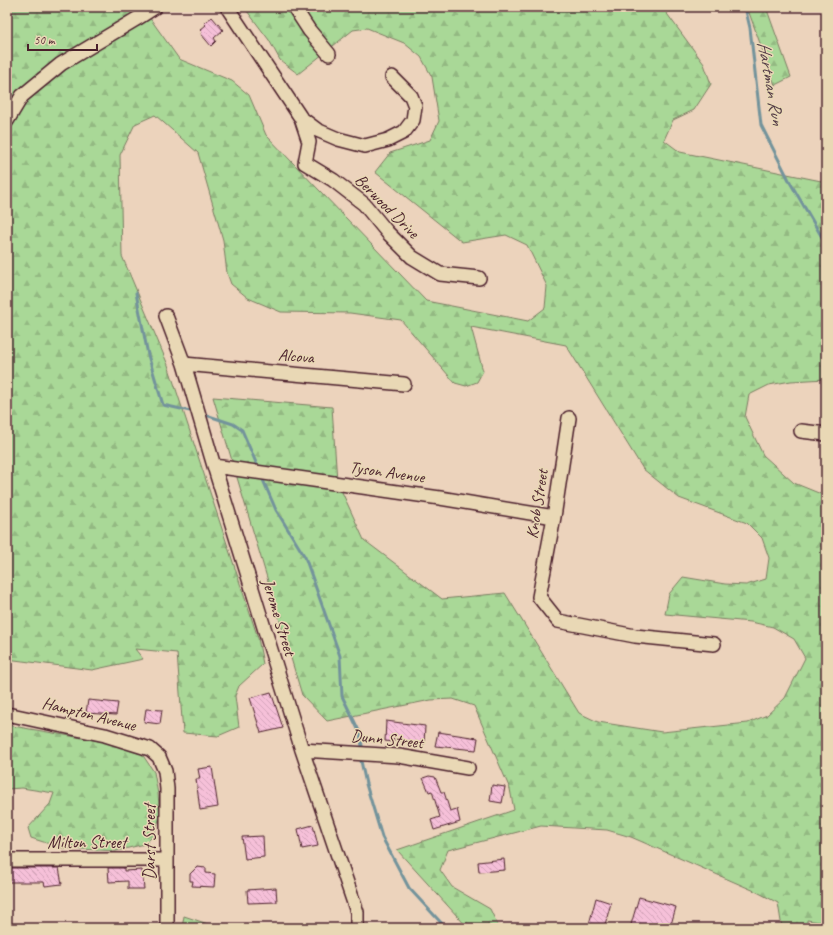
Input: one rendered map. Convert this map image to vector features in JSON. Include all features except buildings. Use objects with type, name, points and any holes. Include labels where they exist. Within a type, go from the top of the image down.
[{"type":"street","points":[[7,121],[22,96],[60,64],[155,7]]},
{"type":"street","name":"Berwood Drive","points":[[227,7],[301,118],[309,142],[305,163],[332,180],[364,204],[387,232],[412,257],[440,274],[479,278]]},
{"type":"street","points":[[294,7],[309,30],[329,54]]},
{"type":"street","points":[[301,118],[317,130],[338,139],[365,146],[388,140],[404,132],[413,120],[415,106],[411,96],[392,78]]},
{"type":"street","name":"Jerome Street","points":[[166,316],[184,364],[302,750],[357,912],[357,928]]},
{"type":"street","name":"Alcova","points":[[184,364],[404,384]]},
{"type":"street","name":"Knob Street","points":[[569,418],[554,517],[539,597],[558,621],[634,636],[714,644]]},
{"type":"street","points":[[801,431],[826,434]]},
{"type":"street","name":"Tyson Avenue","points":[[214,466],[440,498],[554,517]]},
{"type":"street","name":"Hampton Avenue","points":[[7,714],[112,737],[150,749],[159,757]]},
{"type":"street","name":"Dunn Street","points":[[302,750],[399,756],[468,768]]},
{"type":"street","name":"Darst Street","points":[[159,757],[165,772],[167,788],[167,928]]},
{"type":"street","name":"Milton Street","points":[[7,860],[167,860]]},
{"type":"green space","points":[[7,7],[142,7],[179,59],[232,81],[249,95],[266,135],[426,301],[528,321],[545,308],[547,286],[527,245],[506,235],[462,242],[375,172],[390,153],[430,140],[439,121],[432,77],[421,57],[404,43],[367,28],[353,30],[298,74],[280,60],[269,40],[244,7],[662,7],[704,64],[711,84],[694,110],[673,120],[664,140],[680,152],[826,182],[826,379],[791,381],[769,385],[749,395],[745,417],[763,455],[794,483],[826,496],[826,923],[807,920],[807,928],[782,928],[778,903],[757,892],[631,837],[607,830],[541,826],[448,850],[440,870],[452,887],[490,909],[499,928],[468,928],[397,850],[514,810],[510,789],[474,706],[453,699],[431,700],[327,721],[302,695],[213,397],[332,407],[337,481],[364,540],[442,599],[505,593],[579,713],[598,722],[662,732],[748,723],[767,715],[785,698],[805,658],[794,639],[773,627],[751,622],[665,614],[669,594],[683,577],[725,584],[746,585],[766,579],[769,558],[762,538],[747,523],[679,498],[643,469],[566,345],[471,327],[483,371],[477,382],[466,386],[455,383],[401,320],[350,313],[281,312],[248,298],[231,284],[227,273],[223,240],[198,153],[155,115],[135,124],[120,155],[122,256],[168,365],[258,638],[263,664],[239,686],[235,696],[239,727],[218,736],[183,733],[177,653],[135,649],[143,659],[92,670],[7,659]]},
{"type":"green space","points":[[747,7],[766,7],[791,77],[775,85]]},
{"type":"green space","points":[[7,725],[134,747],[142,754],[154,772],[160,817],[153,836],[145,844],[116,851],[62,848],[31,838],[28,828],[50,804],[54,793],[22,788],[7,789]]},
{"type":"green space","points":[[184,916],[220,928],[182,928]]},
{"type":"waterway","name":"Hartman Run","points":[[745,7],[750,28],[761,125],[791,184],[826,244]]},
{"type":"waterway","points":[[136,293],[148,355],[163,405],[190,411]]},
{"type":"waterway","points":[[206,415],[233,424],[242,430],[257,465]]},
{"type":"waterway","points":[[263,480],[276,510],[305,557],[340,656],[342,696],[360,733],[362,746]]},
{"type":"waterway","points":[[361,761],[366,784],[382,837],[409,888],[446,928]]}]
